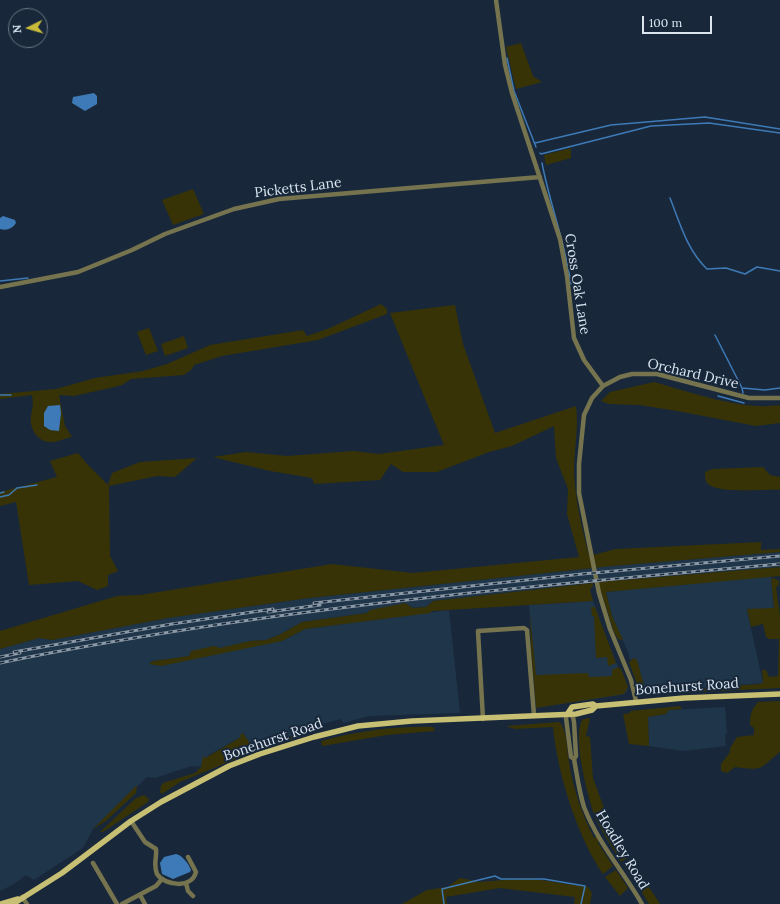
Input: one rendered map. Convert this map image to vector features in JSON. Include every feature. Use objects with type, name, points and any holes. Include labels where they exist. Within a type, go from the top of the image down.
[{"type":"main road","name":"Bonehurst Road","points":[[13,904],[62,873],[130,821],[161,802],[229,766],[314,737],[358,726],[393,722],[483,719],[581,713],[592,710],[596,706],[636,701],[780,694]]},
{"type":"main road","name":"Bonehurst Road","points":[[1,904],[22,898]]},
{"type":"street","name":"Cross Oak Lane","points":[[496,0],[505,65],[512,93],[540,177],[564,257],[574,338],[584,360],[603,386]]},
{"type":"street","name":"Picketts Lane","points":[[0,287],[78,272],[132,250],[165,234],[229,211],[279,199],[540,177]]},
{"type":"street","name":"Orchard Drive","points":[[603,386],[620,377],[645,373],[748,398],[780,398]]},
{"type":"street","points":[[603,386],[592,398],[584,414],[579,464],[579,493],[600,599],[610,629],[631,680],[636,701]]},
{"type":"street","points":[[483,719],[478,631],[524,628],[527,630],[528,634],[534,716]]},
{"type":"street","name":"Hoadley Road","points":[[568,713],[566,718],[571,757],[574,759],[579,789],[590,820],[602,843],[642,904]]},
{"type":"street","points":[[130,821],[145,842],[156,849],[154,864],[162,879],[174,884],[186,883],[194,876],[196,872],[188,857]]},
{"type":"street","points":[[93,863],[116,904]]},
{"type":"street","points":[[122,904],[156,886],[162,879]]},
{"type":"street","points":[[186,883],[188,891],[193,896]]},
{"type":"street","points":[[140,895],[145,904]]},
{"type":"street","points":[[22,898],[27,904]]},
{"type":"shaded area","points":[[521,43],[533,76],[542,82],[516,89],[506,47]]},
{"type":"shaded area","points":[[571,148],[571,158],[546,165],[544,155]]},
{"type":"shaded area","points":[[193,189],[204,214],[173,225],[162,200]]},
{"type":"shaded area","points":[[381,304],[387,309],[387,314],[318,340],[222,356],[194,365],[192,369],[184,375],[131,379],[122,385],[74,396],[59,395],[65,426],[72,437],[58,441],[50,442],[42,440],[35,434],[31,426],[33,405],[32,395],[0,399],[0,394],[56,389],[95,378],[143,371],[167,364],[210,345],[303,330],[307,336],[330,328]]},
{"type":"shaded area","points":[[455,305],[463,344],[495,433],[576,406],[577,422],[574,471],[579,514],[589,556],[616,549],[761,542],[761,550],[780,549],[780,552],[612,566],[309,598],[168,618],[52,640],[39,638],[0,649],[0,631],[117,596],[140,595],[332,564],[413,573],[579,557],[567,514],[568,489],[556,458],[554,426],[512,446],[489,452],[437,472],[403,472],[391,464],[380,480],[314,484],[312,478],[270,471],[213,457],[246,452],[287,456],[353,451],[379,454],[444,445],[390,313]]},
{"type":"shaded area","points":[[149,328],[158,351],[146,355],[137,332]]},
{"type":"shaded area","points":[[184,336],[188,348],[165,356],[161,344]]},
{"type":"shaded area","points":[[654,382],[716,400],[749,405],[780,405],[780,423],[756,426],[677,411],[639,405],[609,404],[601,401],[610,392]]},
{"type":"shaded area","points":[[78,453],[108,485],[112,473],[140,462],[197,458],[175,477],[157,476],[109,486],[110,556],[118,571],[108,575],[108,586],[97,590],[78,581],[29,585],[16,502],[0,506],[0,492],[57,477],[50,461]]},
{"type":"shaded area","points":[[763,467],[770,475],[780,477],[780,490],[722,489],[708,484],[705,478],[705,472],[712,469]]},
{"type":"shaded area","points":[[780,552],[780,567],[598,582],[433,601],[426,607],[370,610],[367,613],[302,622],[281,634],[266,640],[250,641],[190,656],[152,661],[149,663],[282,641],[305,629],[449,610],[460,713],[369,716],[343,723],[341,719],[308,728],[297,735],[258,743],[258,746],[253,748],[243,733],[241,737],[207,756],[205,767],[191,766],[155,778],[147,777],[93,829],[83,848],[34,880],[26,875],[14,884],[0,891],[0,649],[39,638],[52,640],[168,618],[309,598],[612,566]]},
{"type":"shaded area","points":[[780,567],[780,576],[606,592],[612,616],[623,640],[618,639],[614,632],[598,582]]},
{"type":"shaded area","points":[[771,576],[774,608],[747,610],[763,683],[678,690],[677,693],[651,693],[645,689],[634,658],[630,660],[612,616],[606,592]]},
{"type":"shaded area","points":[[774,578],[779,581],[779,585],[776,587],[780,615],[780,688],[677,693],[678,690],[763,683],[762,670],[766,670],[769,677],[778,676],[779,639],[769,639],[766,637],[763,624],[751,627],[747,609],[774,608],[771,579]]},
{"type":"shaded area","points":[[593,583],[593,586],[590,589],[593,601],[432,611],[430,613],[305,629],[282,641],[161,666],[149,664],[153,661],[189,656],[191,651],[214,646],[220,648],[250,641],[266,640],[281,634],[302,622],[367,613],[370,610],[405,603],[413,608],[426,607],[433,601]]},
{"type":"shaded area","points":[[593,601],[608,643],[628,687],[627,691],[624,694],[614,696],[536,708],[529,605]]},
{"type":"shaded area","points":[[591,607],[595,607],[616,663],[608,666],[607,657],[596,658],[594,616],[592,616]]},
{"type":"shaded area","points":[[530,613],[536,675],[588,673],[589,677],[612,676],[612,670],[618,667],[621,669],[628,687],[624,694],[536,708],[531,649]]},
{"type":"shaded area","points":[[634,658],[637,660],[645,689],[644,690],[638,687],[629,662]]},
{"type":"shaded area","points":[[780,701],[780,752],[760,767],[751,769],[735,767],[727,773],[721,771],[721,764],[730,752],[730,748],[737,737],[754,735],[754,728],[750,725],[750,718],[752,710],[758,702]]},
{"type":"shaded area","points":[[680,706],[682,709],[669,710],[666,714],[648,717],[649,746],[629,744],[623,714],[630,713],[630,711]]},
{"type":"shaded area","points":[[725,707],[727,734],[725,734],[726,746],[684,751],[649,746],[648,717],[666,714],[669,710]]},
{"type":"shaded area","points":[[590,718],[586,736],[590,737],[593,778],[608,819],[628,857],[621,862],[597,821],[582,769],[579,739],[580,727],[583,719]]},
{"type":"shaded area","points":[[559,722],[565,732],[572,777],[581,808],[594,838],[598,836],[598,843],[613,866],[603,874],[585,842],[570,803],[559,763],[553,727],[515,729],[506,726]]},
{"type":"shaded area","points":[[405,727],[433,727],[435,731],[387,735],[322,746],[321,741],[349,734],[377,730]]},
{"type":"shaded area","points":[[243,733],[253,748],[248,754],[180,782],[162,794],[160,792],[163,783],[195,773],[201,767],[203,756],[205,758],[207,757],[241,737],[240,735]]},
{"type":"shaded area","points":[[297,735],[297,738],[260,747],[258,742],[282,736],[284,738]]},
{"type":"shaded area","points":[[137,785],[136,793],[106,821],[93,829]]},
{"type":"shaded area","points":[[144,795],[149,799],[148,802],[103,832],[100,832],[136,798]]},
{"type":"shaded area","points":[[630,859],[643,878],[636,884],[623,864]]},
{"type":"shaded area","points":[[616,870],[628,888],[620,896],[605,877]]},
{"type":"shaded area","points":[[460,878],[480,882],[527,878],[588,887],[592,893],[590,904],[574,904],[575,897],[500,888],[446,897],[447,904],[402,904],[427,890],[447,887]]},
{"type":"shaded area","points":[[645,881],[660,904],[649,904],[638,886]]},
{"type":"water","points":[[94,93],[97,96],[97,104],[85,111],[72,103],[73,97]]},
{"type":"water","points":[[3,216],[15,220],[16,223],[13,227],[5,230],[0,229],[0,218]]},
{"type":"water","points":[[60,405],[61,413],[59,431],[50,430],[44,426],[44,413],[48,406]]},
{"type":"water","points":[[176,854],[185,860],[191,870],[190,872],[173,879],[162,874],[160,863],[164,857]]},
{"type":"waterway","points":[[507,58],[514,91],[536,147]]},
{"type":"waterway","points":[[535,143],[611,125],[705,117],[780,129]]},
{"type":"waterway","points":[[540,153],[541,154],[651,126],[709,123],[780,133]]},
{"type":"waterway","points":[[542,163],[565,253],[571,284]]},
{"type":"waterway","points":[[670,198],[689,245],[700,262],[707,269],[726,268],[745,274],[757,267],[780,271]]},
{"type":"waterway","points":[[0,281],[28,278]]},
{"type":"waterway","points":[[715,335],[742,388],[765,390],[780,388]]},
{"type":"waterway","points":[[742,388],[743,393]]},
{"type":"waterway","points":[[0,395],[11,395]]},
{"type":"waterway","points":[[718,396],[744,403]]},
{"type":"waterway","points":[[0,497],[9,495],[17,488],[37,485]]},
{"type":"waterway","points":[[0,493],[4,492]]},
{"type":"waterway","points":[[444,904],[442,889],[495,876],[501,879],[544,879],[585,886],[581,904]]},
{"type":"railway","points":[[314,603],[582,574],[780,556]]},
{"type":"railway","points":[[0,663],[52,652],[140,637],[299,613],[459,594],[780,564]]},
{"type":"railway","points":[[268,612],[320,605]]},
{"type":"railway","points":[[14,652],[172,624],[273,609]]},
{"type":"railway","points":[[0,657],[20,653]]}]
